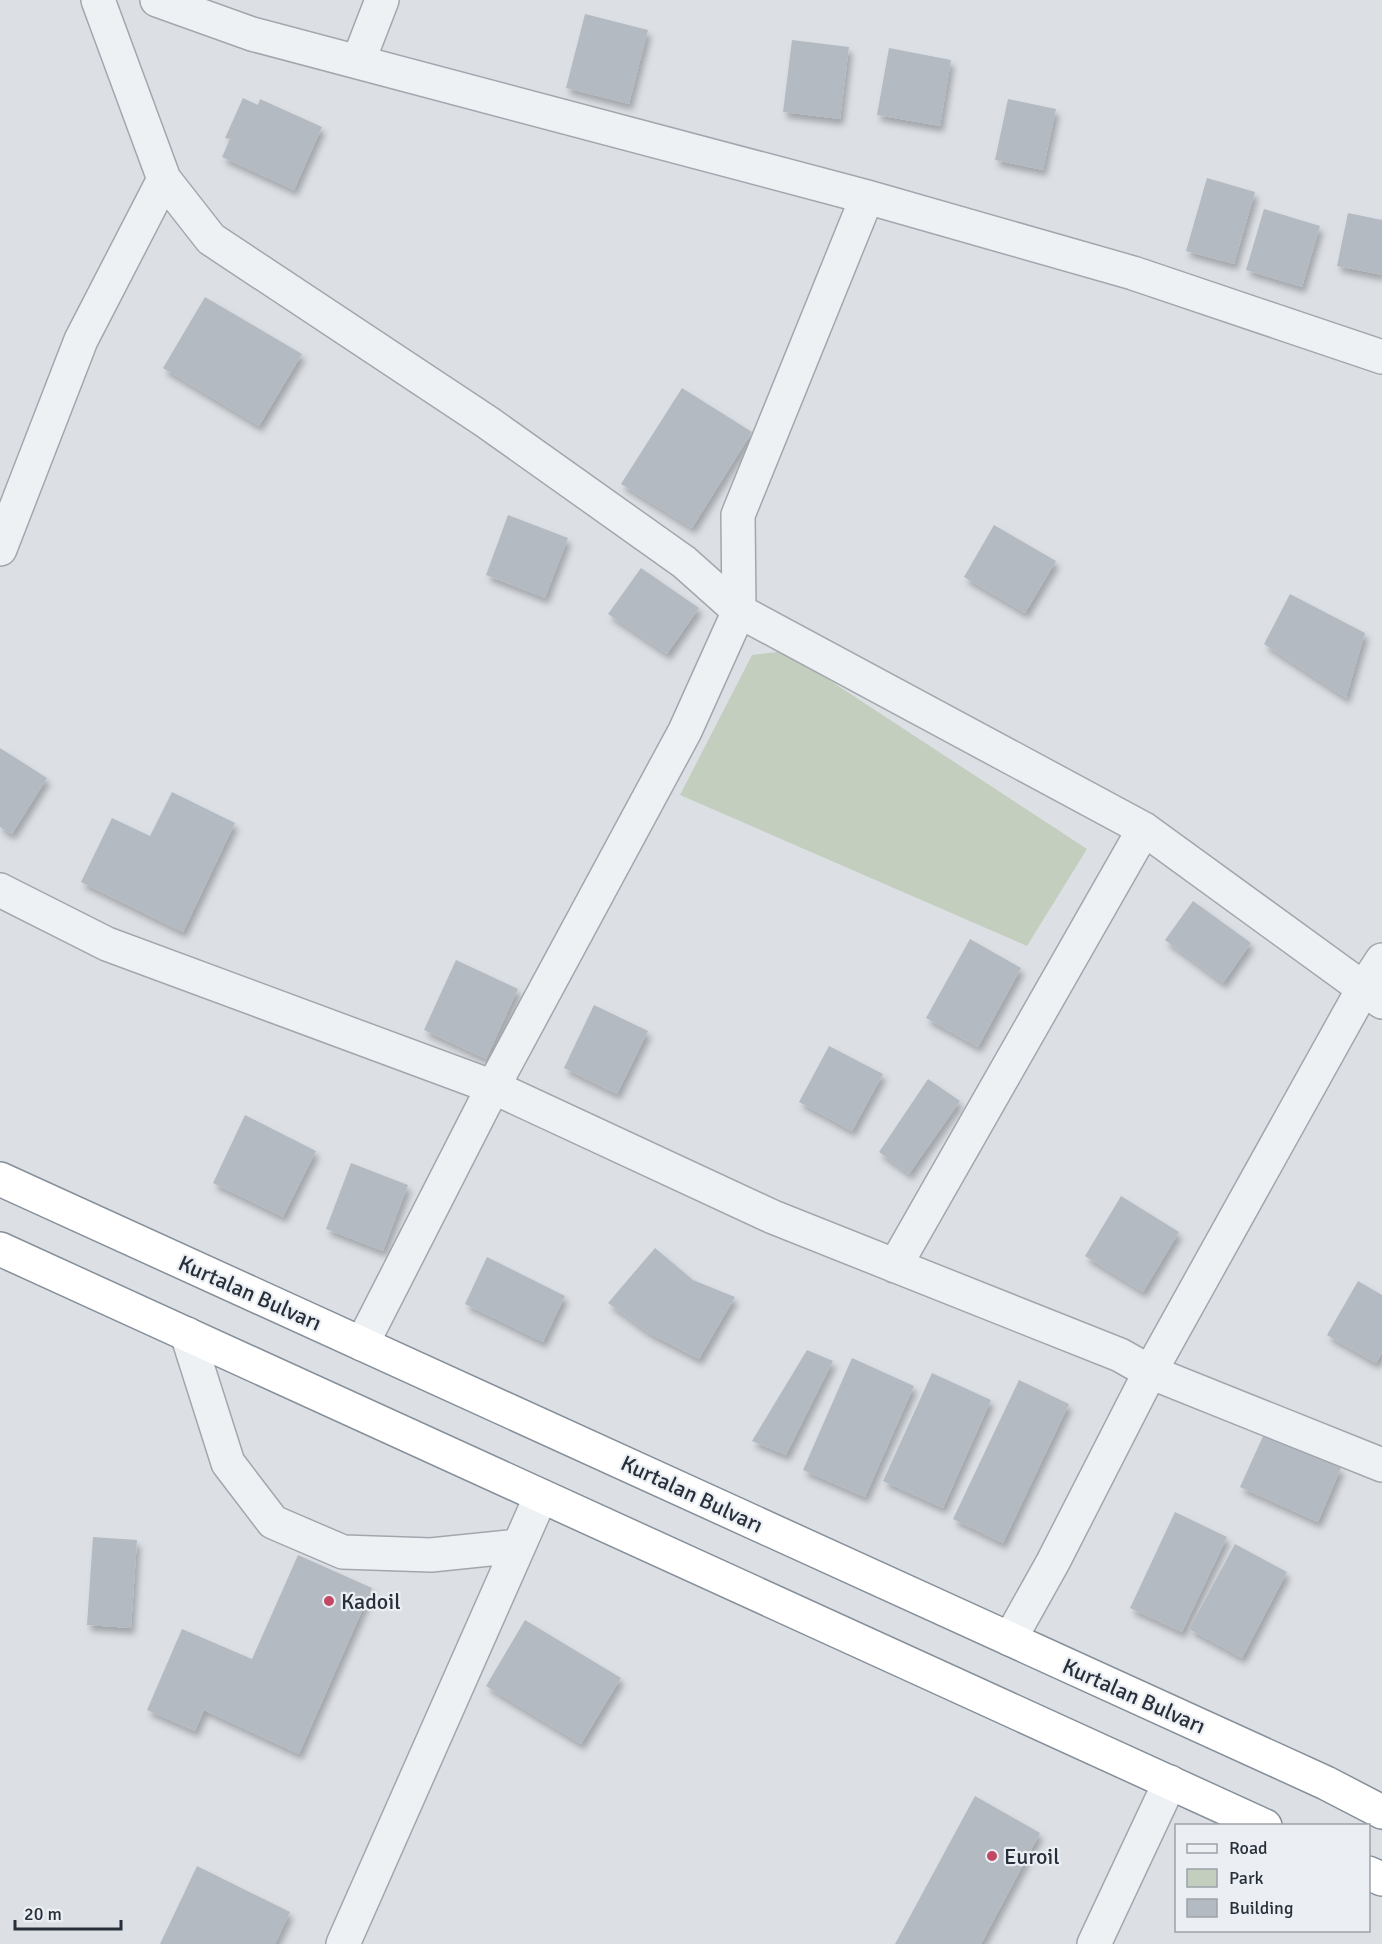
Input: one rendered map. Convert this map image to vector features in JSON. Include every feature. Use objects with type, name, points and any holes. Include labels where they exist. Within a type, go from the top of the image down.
[{"type":"highway","name":"Kurtalan Bulvarı","points":[[0,1179],[1326,1783],[1382,1812]]},
{"type":"highway","points":[[0,1249],[1261,1824]]},
{"type":"street","points":[[98,0],[164,180],[211,239],[487,422],[684,562],[739,611],[1144,829],[1372,996]]},
{"type":"street","points":[[157,0],[252,34],[867,197],[1133,273],[1382,357]]},
{"type":"street","points":[[358,62],[382,0]]},
{"type":"street","points":[[0,549],[81,340],[164,180]]},
{"type":"street","points":[[362,1344],[493,1087],[685,731],[739,611],[738,515],[867,197]]},
{"type":"street","points":[[895,1266],[1144,829]]},
{"type":"street","points":[[0,890],[107,944],[493,1087],[773,1217],[1120,1355],[1150,1372],[1382,1465]]},
{"type":"street","points":[[1010,1639],[1053,1563],[1150,1372],[1372,996],[1382,960]]},
{"type":"street","points":[[187,1334],[228,1463],[273,1522],[343,1552],[431,1555],[519,1546]]},
{"type":"street","points":[[343,1944],[541,1496]]},
{"type":"street","points":[[1094,1944],[1170,1782]]},
{"type":"green space","points":[[785,651],[1087,849],[1027,946],[680,795],[752,655]]},
{"type":"building","points":[[585,14],[648,30],[629,104],[566,88]]},
{"type":"building","points":[[792,40],[849,47],[840,119],[783,112]]},
{"type":"building","points":[[889,48],[951,60],[940,126],[877,115]]},
{"type":"building","points":[[243,98],[258,105],[260,99],[322,127],[294,190],[222,157],[230,139],[225,138]]},
{"type":"building","points":[[1008,99],[1056,109],[1043,170],[995,160]]},
{"type":"building","points":[[1207,178],[1255,192],[1234,264],[1186,251]]},
{"type":"building","points":[[1264,209],[1320,226],[1302,287],[1246,270]]},
{"type":"building","points":[[1348,213],[1382,220],[1382,275],[1337,266]]},
{"type":"building","points":[[205,297],[302,354],[259,426],[163,368]]},
{"type":"building","points":[[682,388],[752,432],[692,528],[621,484]]},
{"type":"building","points":[[508,515],[568,538],[545,598],[486,575]]},
{"type":"building","points":[[994,525],[1056,561],[1025,613],[964,577]]},
{"type":"building","points":[[641,568],[699,608],[667,654],[608,614]]},
{"type":"building","points":[[1290,594],[1365,633],[1346,698],[1264,644]]},
{"type":"building","points":[[0,748],[47,778],[12,834],[0,827]]},
{"type":"building","points":[[172,792],[235,823],[183,932],[81,882],[112,818],[150,836]]},
{"type":"building","points":[[1193,901],[1251,943],[1223,983],[1165,940]]},
{"type":"building","points":[[970,939],[1021,968],[978,1047],[926,1018]]},
{"type":"building","points":[[456,960],[518,989],[486,1059],[424,1030]]},
{"type":"building","points":[[594,1005],[648,1031],[617,1094],[564,1068]]},
{"type":"building","points":[[829,1046],[883,1074],[852,1131],[799,1102]]},
{"type":"building","points":[[928,1079],[960,1101],[909,1174],[879,1152]]},
{"type":"building","points":[[245,1115],[316,1151],[283,1217],[213,1183]]},
{"type":"building","points":[[351,1163],[408,1185],[383,1251],[326,1229]]},
{"type":"building","points":[[1121,1196],[1179,1232],[1143,1292],[1085,1256]]},
{"type":"building","points":[[655,1248],[693,1280],[735,1297],[699,1359],[649,1333],[608,1303]]},
{"type":"building","points":[[487,1257],[565,1296],[543,1342],[465,1304]]},
{"type":"building","points":[[1358,1281],[1382,1295],[1382,1353],[1376,1363],[1327,1335]]},
{"type":"building","points":[[807,1350],[833,1361],[786,1455],[752,1441]]},
{"type":"building","points":[[852,1358],[914,1386],[865,1497],[803,1470]]},
{"type":"building","points":[[932,1373],[991,1400],[943,1508],[883,1481]]},
{"type":"building","points":[[1019,1380],[1069,1404],[1003,1543],[953,1519]]},
{"type":"building","points":[[1264,1434],[1341,1468],[1318,1522],[1240,1487]]},
{"type":"building","points":[[1175,1512],[1227,1537],[1182,1632],[1130,1608]]},
{"type":"building","points":[[93,1537],[137,1540],[131,1628],[87,1625]]},
{"type":"building","points":[[1235,1544],[1287,1572],[1242,1658],[1189,1629]]},
{"type":"building","points":[[298,1555],[372,1588],[299,1754],[204,1710],[195,1731],[147,1710],[182,1629],[252,1659]]},
{"type":"building","points":[[525,1620],[621,1678],[581,1744],[486,1686]]},
{"type":"building","points":[[975,1796],[1040,1833],[981,1944],[895,1944]]},
{"type":"building","points":[[197,1866],[290,1912],[275,1944],[160,1944]]},
{"type":"place","name":"Kadoil","points":[[329,1601]]},
{"type":"place","name":"Euroil","points":[[992,1856]]}]
